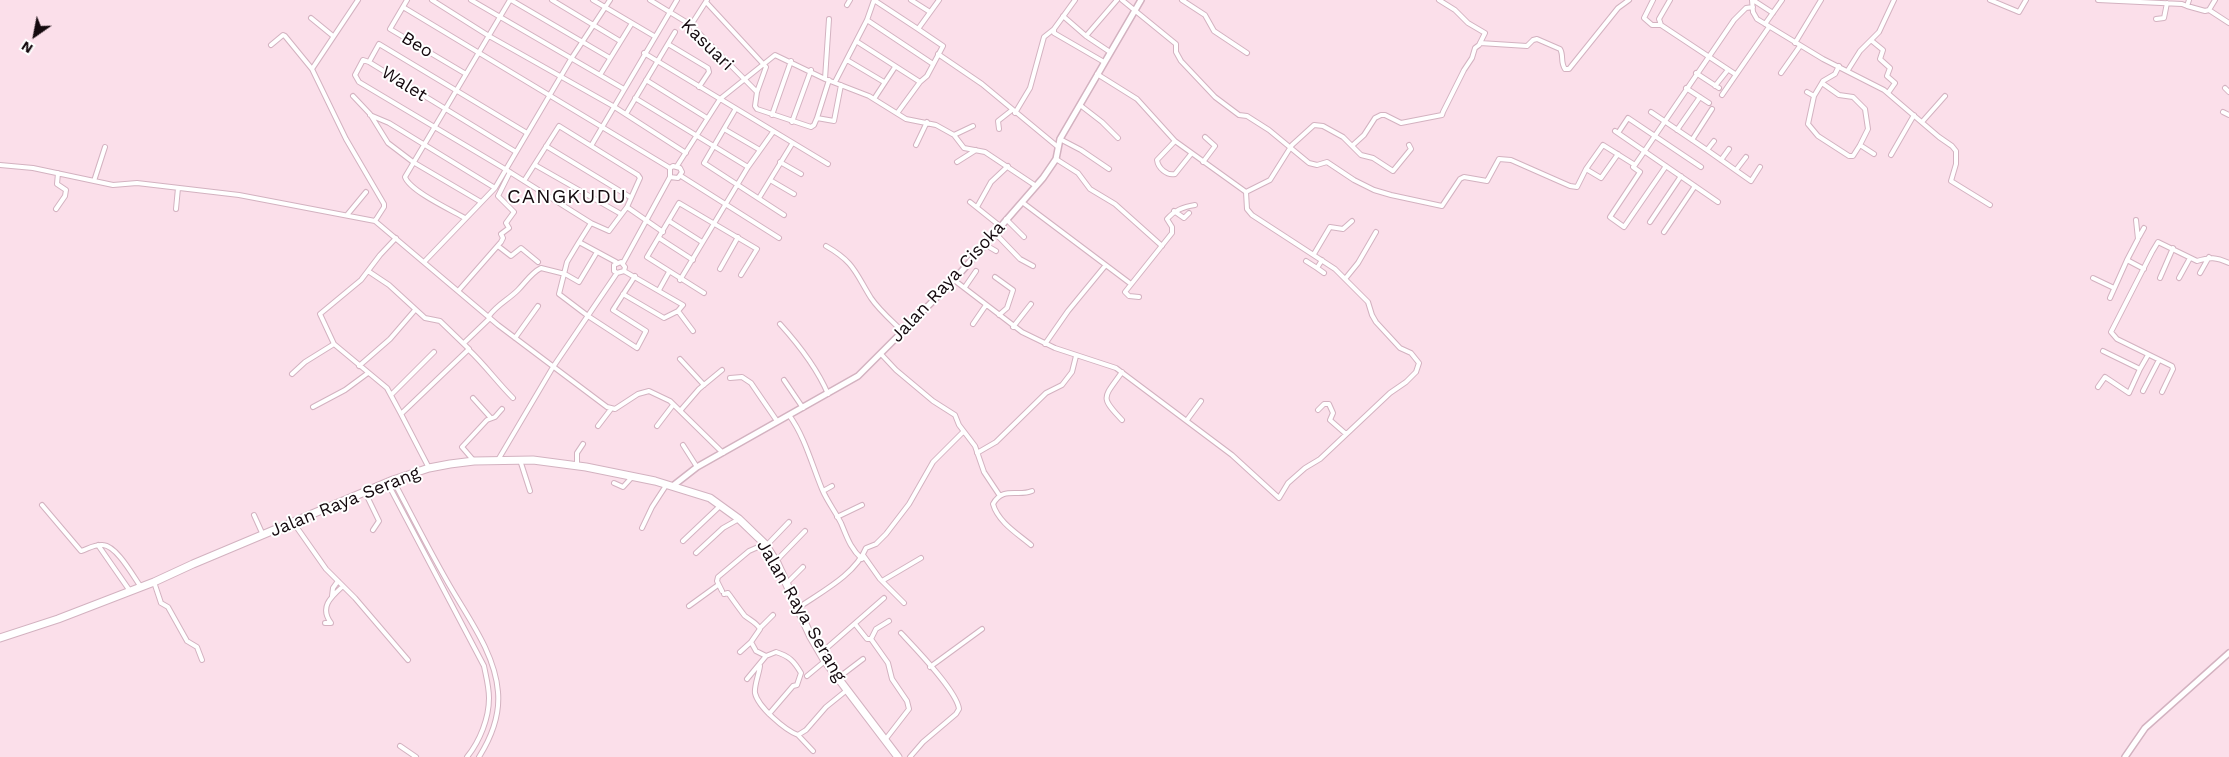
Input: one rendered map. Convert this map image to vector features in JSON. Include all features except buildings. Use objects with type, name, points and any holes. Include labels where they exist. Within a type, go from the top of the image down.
[{"type":"highway","name":"Jalan Raya Serang","points":[[0,638],[58,619],[154,582],[390,481],[429,468],[474,461],[498,460],[520,460],[577,466],[671,485],[710,498],[739,519],[766,545],[776,561],[820,653],[898,757]]},
{"type":"street","points":[[312,68],[358,0]]},
{"type":"street","points":[[407,0],[403,7],[670,168],[677,166],[720,99],[775,55],[874,99],[906,118],[927,122],[954,135],[964,148],[985,152],[1036,186]]},
{"type":"street","points":[[432,0],[489,36],[613,106],[686,153]]},
{"type":"street","points":[[471,0],[624,88]]},
{"type":"street","points":[[465,218],[407,182],[405,178],[434,126],[511,0],[610,58]]},
{"type":"street","points":[[552,0],[620,40]]},
{"type":"street","points":[[593,0],[654,36]]},
{"type":"street","points":[[425,261],[496,188],[505,169],[571,59],[610,0]]},
{"type":"street","points":[[591,146],[654,36],[677,0]]},
{"type":"street","points":[[846,5],[850,0]]},
{"type":"street","points":[[835,82],[867,20],[874,0],[943,46],[927,76],[920,82],[898,112]]},
{"type":"street","points":[[912,0],[930,12]]},
{"type":"street","points":[[918,29],[939,0]]},
{"type":"street","points":[[999,129],[998,121],[1013,111],[1030,88],[1044,37],[1054,29],[1075,0]]},
{"type":"street","points":[[1086,36],[1117,0]]},
{"type":"street","points":[[1122,0],[1176,44],[1176,52],[1181,61],[1215,97],[1239,115],[1247,116],[1269,130],[1310,163],[1317,165],[1327,162],[1354,180],[1391,196],[1442,206],[1460,179],[1464,177],[1488,181],[1498,160],[1511,160],[1573,187],[1577,187],[1602,145],[1635,165]]},
{"type":"street","name":"Jalan Raya Cisoka","points":[[671,485],[697,467],[858,376],[954,280],[1036,186],[1056,159],[1060,139],[1141,0]]},
{"type":"street","points":[[1182,0],[1205,15],[1214,31],[1246,54]]},
{"type":"street","points":[[1353,145],[1364,135],[1375,118],[1381,115],[1401,123],[1442,115],[1472,58],[1475,48],[1485,36],[1483,31],[1468,23],[1455,10],[1439,0]]},
{"type":"street","points":[[1480,43],[1527,46],[1537,39],[1560,50],[1562,52],[1561,63],[1564,69],[1569,69],[1618,8],[1629,0]]},
{"type":"street","points":[[1653,0],[1644,18],[1652,25],[1661,25],[1735,74]]},
{"type":"street","points":[[1661,25],[1659,19],[1670,0]]},
{"type":"street","points":[[1773,13],[1754,0],[1755,16],[1767,25],[1800,46],[1874,83],[1956,151],[1956,164],[1951,181],[1990,205]]},
{"type":"street","points":[[1722,95],[1782,0]]},
{"type":"street","points":[[1795,43],[1822,0]]},
{"type":"street","points":[[1848,70],[1860,51],[1879,32],[1894,0]]},
{"type":"street","points":[[1990,0],[2019,12],[2026,0]]},
{"type":"street","points":[[2098,0],[2182,4],[2204,11],[2209,10],[2229,23]]},
{"type":"street","points":[[2187,6],[2189,0]]},
{"type":"street","points":[[2209,10],[2215,0]]},
{"type":"street","name":"Kasuari","points":[[653,1],[691,25],[743,80],[757,92]]},
{"type":"street","points":[[691,25],[708,3],[766,68],[754,106],[772,115],[811,126],[814,125],[817,118],[827,79],[829,19]]},
{"type":"street","points":[[2156,19],[2164,18],[2167,4]]},
{"type":"street","name":"Beo","points":[[403,7],[390,28],[466,74]]},
{"type":"street","points":[[1666,166],[1624,227],[1610,217],[1640,172],[1633,167],[1686,88],[1734,20],[1746,8],[1753,7]]},
{"type":"street","points":[[1064,16],[1086,36],[1110,52]]},
{"type":"street","points":[[311,18],[333,36]]},
{"type":"street","points":[[867,20],[933,64]]},
{"type":"street","points":[[600,75],[632,23]]},
{"type":"street","points":[[1054,29],[1054,33],[1060,39],[1082,48],[1104,62]]},
{"type":"street","points":[[626,114],[675,32]]},
{"type":"street","points":[[271,45],[280,37],[285,36],[312,68],[346,140],[382,200],[384,208],[375,221]]},
{"type":"street","points":[[856,41],[920,82]]},
{"type":"street","points":[[1872,41],[1883,50],[1880,59],[1890,68],[1887,76],[1895,83],[1888,93]]},
{"type":"street","points":[[369,62],[379,44],[527,133]]},
{"type":"street","points":[[668,44],[708,68],[709,72],[699,87]]},
{"type":"street","points":[[1781,74],[1800,46]]},
{"type":"street","points":[[644,53],[772,132],[828,164]]},
{"type":"street","points":[[938,54],[982,84],[1058,147]]},
{"type":"street","name":"Walet","points":[[434,126],[357,81],[355,75],[363,60],[516,152]]},
{"type":"street","points":[[847,60],[884,82]]},
{"type":"street","points":[[772,115],[791,61]]},
{"type":"street","points":[[1822,83],[1839,95],[1855,98],[1865,109],[1868,129],[1853,156],[1850,156],[1812,131],[1808,124],[1814,96],[1822,83],[1835,74],[1839,66]]},
{"type":"street","points":[[874,99],[895,67]]},
{"type":"street","points":[[792,122],[811,70]]},
{"type":"street","points":[[1696,74],[1717,87],[1728,71]]},
{"type":"street","points":[[1097,74],[1137,99],[1175,141],[1246,192]]},
{"type":"street","points":[[646,80],[707,118]]},
{"type":"street","points":[[817,118],[831,121],[835,119],[841,85]]},
{"type":"street","points":[[1686,88],[1709,103]]},
{"type":"street","points":[[2225,88],[2229,92]]},
{"type":"street","points":[[1806,92],[1814,96]]},
{"type":"street","points":[[353,96],[370,114],[388,143],[413,162],[481,202]]},
{"type":"street","points":[[1922,122],[1945,96]]},
{"type":"street","points":[[1677,130],[1700,97]]},
{"type":"street","points":[[635,98],[748,167]]},
{"type":"street","points":[[1080,105],[1102,122],[1118,138]]},
{"type":"street","points":[[1692,140],[1712,109]]},
{"type":"street","points":[[736,110],[713,145],[704,163],[784,215]]},
{"type":"street","points":[[1651,112],[1751,181],[1760,167]]},
{"type":"street","points":[[2223,112],[2229,115]]},
{"type":"street","points":[[370,114],[496,188]]},
{"type":"street","points":[[1891,155],[1914,115]]},
{"type":"street","points":[[1701,167],[1628,118],[1617,132],[1718,202]]},
{"type":"street","points":[[916,145],[927,122]]},
{"type":"street","points":[[1246,192],[1270,180],[1290,148],[1310,128],[1318,124],[1342,137],[1366,157],[1373,158],[1394,171],[1411,149],[1410,145]]},
{"type":"street","points":[[434,126],[590,223],[609,231],[626,207],[640,178],[559,126],[524,181]]},
{"type":"street","points":[[954,135],[973,126]]},
{"type":"street","points":[[724,128],[760,150]]},
{"type":"street","points":[[680,280],[748,167],[772,132]]},
{"type":"street","points":[[388,143],[391,136]]},
{"type":"street","points":[[1203,162],[1214,146],[1205,137]]},
{"type":"street","points":[[1060,139],[1108,169]]},
{"type":"street","points":[[1175,141],[1157,160],[1159,167],[1169,174],[1175,174],[1192,154]]},
{"type":"street","points":[[1707,150],[1714,141]]},
{"type":"street","points":[[760,198],[792,144]]},
{"type":"street","points":[[1860,145],[1874,154]]},
{"type":"street","points":[[546,146],[630,198]]},
{"type":"street","points":[[94,181],[106,147]]},
{"type":"street","points":[[1721,160],[1728,149]]},
{"type":"street","points":[[957,162],[976,150]]},
{"type":"street","points":[[1586,169],[1601,178],[1618,154]]},
{"type":"street","points":[[1736,170],[1746,157]]},
{"type":"street","points":[[1056,159],[1078,173],[1090,188],[1121,210],[1162,246]]},
{"type":"street","points":[[780,162],[801,174]]},
{"type":"street","points":[[535,164],[621,214]]},
{"type":"street","points":[[0,165],[33,168],[113,185],[137,183],[239,195],[375,221],[515,338],[611,409]]},
{"type":"street","points":[[677,166],[682,172],[681,176]]},
{"type":"street","points":[[978,207],[991,182],[1008,166]]},
{"type":"street","points":[[624,271],[623,263],[670,177],[670,168]]},
{"type":"street","points":[[459,290],[498,246],[502,239],[500,234],[509,228],[506,223],[514,212],[498,196],[510,172]]},
{"type":"street","points":[[56,209],[66,193],[66,190],[57,184],[58,173]]},
{"type":"street","points":[[670,177],[675,179],[681,176]]},
{"type":"street","points":[[681,176],[779,238]]},
{"type":"street","points":[[1650,222],[1681,176]]},
{"type":"street","points":[[770,180],[794,194]]},
{"type":"street","points":[[1664,232],[1695,186]]},
{"type":"street","points":[[176,209],[178,188]]},
{"type":"street","points":[[347,215],[366,192]]},
{"type":"street","points":[[954,280],[1013,327],[1045,344],[1076,356],[1112,366],[1122,372],[1232,455],[1279,498],[1288,483],[1305,468],[1320,459],[1390,394],[1406,382],[1418,368],[1419,364],[1411,353],[1400,348],[1376,322],[1368,302],[1345,279],[1314,254],[1252,215],[1247,209],[1246,192]]},
{"type":"street","points":[[970,202],[1000,226]]},
{"type":"street","points":[[1022,202],[1131,284]]},
{"type":"street","points":[[704,293],[647,258],[679,203],[757,249],[741,275]]},
{"type":"street","points":[[1139,297],[1125,294],[1172,233],[1172,227],[1167,219],[1174,211],[1186,206],[1195,205]]},
{"type":"street","points":[[626,207],[663,232]]},
{"type":"street","points":[[1174,211],[1184,218],[1189,213]]},
{"type":"street","points":[[1006,219],[1024,237]]},
{"type":"street","points":[[2136,220],[2138,239]]},
{"type":"street","points":[[669,221],[702,242]]},
{"type":"street","points":[[1314,254],[1330,227],[1343,229],[1352,221]]},
{"type":"street","points":[[590,223],[567,262],[559,294],[634,348],[639,347],[646,331],[613,310],[635,276]]},
{"type":"street","points":[[2110,298],[2144,228]]},
{"type":"street","points":[[994,232],[1020,258],[1033,266]]},
{"type":"street","points":[[1345,279],[1358,263],[1376,232]]},
{"type":"street","points":[[720,269],[738,237]]},
{"type":"street","points":[[396,238],[353,288],[320,314],[334,344],[368,374],[382,383],[392,394],[429,468]]},
{"type":"street","points":[[658,238],[693,260]]},
{"type":"street","points":[[579,242],[616,262],[623,263]]},
{"type":"street","points":[[2162,392],[2173,369],[2170,365],[2117,339],[2111,332],[2158,242],[2197,261],[2208,257],[2218,258],[2229,263]]},
{"type":"street","points":[[984,244],[996,252]]},
{"type":"street","points":[[498,246],[510,256],[521,248],[538,262]]},
{"type":"street","points":[[826,246],[842,255],[852,265],[872,299],[903,332]]},
{"type":"street","points":[[2160,278],[2173,248]]},
{"type":"street","points":[[464,343],[499,304],[510,297],[538,269],[550,269],[565,274],[579,282],[598,252]]},
{"type":"street","points":[[2200,273],[2208,257]]},
{"type":"street","points":[[2179,278],[2190,258]]},
{"type":"street","points":[[1317,268],[1322,260]]},
{"type":"street","points":[[2127,260],[2144,269]]},
{"type":"street","points":[[1306,261],[1324,273]]},
{"type":"street","points":[[616,262],[613,268],[617,273]]},
{"type":"street","points":[[1045,344],[1068,311],[1105,266]]},
{"type":"street","points":[[368,271],[389,285],[415,310],[430,320],[440,321],[485,365],[493,379],[513,398]]},
{"type":"street","points":[[498,460],[553,367],[617,273],[624,271],[635,276],[683,305],[678,311],[664,318],[624,294]]},
{"type":"street","points":[[965,288],[976,271]]},
{"type":"street","points":[[659,290],[669,272]]},
{"type":"street","points":[[995,278],[1013,290],[1007,308],[999,315]]},
{"type":"street","points":[[2093,278],[2114,288]]},
{"type":"street","points":[[1013,327],[1031,304]]},
{"type":"street","points":[[973,324],[986,305]]},
{"type":"street","points":[[515,338],[538,306]]},
{"type":"street","points":[[359,366],[390,339],[415,310]]},
{"type":"street","points":[[678,311],[693,331]]},
{"type":"street","points":[[780,324],[801,348],[821,378],[828,394]]},
{"type":"street","points":[[292,374],[306,362],[334,344]]},
{"type":"street","points":[[401,414],[469,350]]},
{"type":"street","points":[[2103,351],[2140,369]]},
{"type":"street","points":[[392,394],[434,352]]},
{"type":"street","points":[[881,354],[896,370],[933,401],[953,412],[977,453],[979,463],[1000,496]]},
{"type":"street","points":[[2098,387],[2105,378],[2128,393],[2148,355]]},
{"type":"street","points":[[977,453],[996,442],[1046,393],[1062,385],[1072,372],[1076,356]]},
{"type":"street","points":[[680,359],[704,385]]},
{"type":"street","points":[[2143,390],[2159,360]]},
{"type":"street","points":[[680,411],[704,385],[722,370]]},
{"type":"street","points":[[1122,372],[1106,397],[1107,404],[1122,420]]},
{"type":"street","points":[[313,407],[345,390],[368,374]]},
{"type":"street","points":[[730,378],[742,377],[751,383],[777,421]]},
{"type":"street","points":[[784,380],[803,408]]},
{"type":"street","points":[[598,426],[611,409],[615,409],[638,394],[649,390],[674,405],[723,453]]},
{"type":"street","points":[[473,398],[490,417]]},
{"type":"street","points":[[1187,420],[1201,401]]},
{"type":"street","points":[[1318,410],[1324,404],[1328,404],[1333,413],[1330,420],[1346,434]]},
{"type":"street","points":[[657,426],[674,405]]},
{"type":"street","points":[[474,461],[462,447],[490,417],[495,417],[502,409]]},
{"type":"street","points":[[790,415],[796,425],[823,491],[852,550],[862,557],[904,604]]},
{"type":"street","points":[[798,608],[845,574],[862,557],[866,548],[878,543],[909,504],[933,462],[963,432]]},
{"type":"street","points":[[577,466],[577,453],[583,444]]},
{"type":"street","points":[[683,445],[697,467]]},
{"type":"street","points":[[520,460],[530,491]]},
{"type":"street","points":[[614,483],[623,487],[634,476]]},
{"type":"street","points":[[390,481],[489,656],[498,692],[496,721],[487,745],[479,757]]},
{"type":"street","points":[[390,481],[484,666],[490,698],[485,723],[478,741],[467,757]]},
{"type":"street","points":[[642,528],[652,507],[671,485]]},
{"type":"street","points":[[823,491],[832,486]]},
{"type":"street","points":[[1031,545],[998,515],[993,504],[1000,496],[1010,491],[1021,494],[1032,491]]},
{"type":"street","points":[[366,492],[379,521],[373,530]]},
{"type":"street","points":[[42,505],[78,550],[82,551],[104,544],[114,549],[141,587]]},
{"type":"street","points":[[684,541],[720,505]]},
{"type":"street","points":[[837,517],[862,505]]},
{"type":"street","points":[[254,515],[263,535]]},
{"type":"street","points":[[696,553],[724,528],[739,519]]},
{"type":"street","points":[[293,522],[326,569],[344,586],[408,660]]},
{"type":"street","points":[[760,628],[743,615],[741,609],[728,593],[723,593],[718,585],[718,577],[749,552],[766,545],[789,522]]},
{"type":"street","points":[[776,561],[805,531]]},
{"type":"street","points":[[98,545],[130,591]]},
{"type":"street","points":[[882,581],[921,558]]},
{"type":"street","points":[[786,584],[803,567]]},
{"type":"street","points":[[332,596],[333,588],[338,581]]},
{"type":"street","points":[[154,582],[161,603],[169,609],[188,643],[197,648],[202,660]]},
{"type":"street","points":[[689,606],[718,585]]},
{"type":"street","points":[[325,623],[332,622],[327,617],[325,608],[332,596],[344,586]]},
{"type":"street","points":[[820,653],[884,598]]},
{"type":"street","points":[[740,652],[751,642],[760,628],[773,615]]},
{"type":"street","points":[[870,639],[876,629],[889,621]]},
{"type":"street","points":[[854,624],[867,639],[870,639],[888,663],[892,679],[909,705],[908,711],[885,740]]},
{"type":"street","points":[[930,667],[982,629]]},
{"type":"street","points":[[901,633],[955,698],[959,709],[956,714],[923,742],[910,757]]},
{"type":"street","points":[[472,643],[480,640]]},
{"type":"street","points":[[751,642],[756,651],[766,656]]},
{"type":"street","points":[[748,678],[760,666],[766,656],[776,652],[794,660],[801,673],[797,685],[793,686],[769,714]]},
{"type":"street","points":[[2125,757],[2146,728],[2229,653]]},
{"type":"street","points":[[838,678],[863,659]]},
{"type":"street","points":[[807,676],[825,661]]},
{"type":"street","points":[[760,666],[755,693],[762,705],[769,714],[784,727],[798,735],[813,751]]},
{"type":"street","points":[[798,735],[806,730],[826,707],[847,690]]},
{"type":"street","points":[[400,746],[416,757]]},
{"type":"district","name":"CANGKUDU","points":[[567,197]]}]
